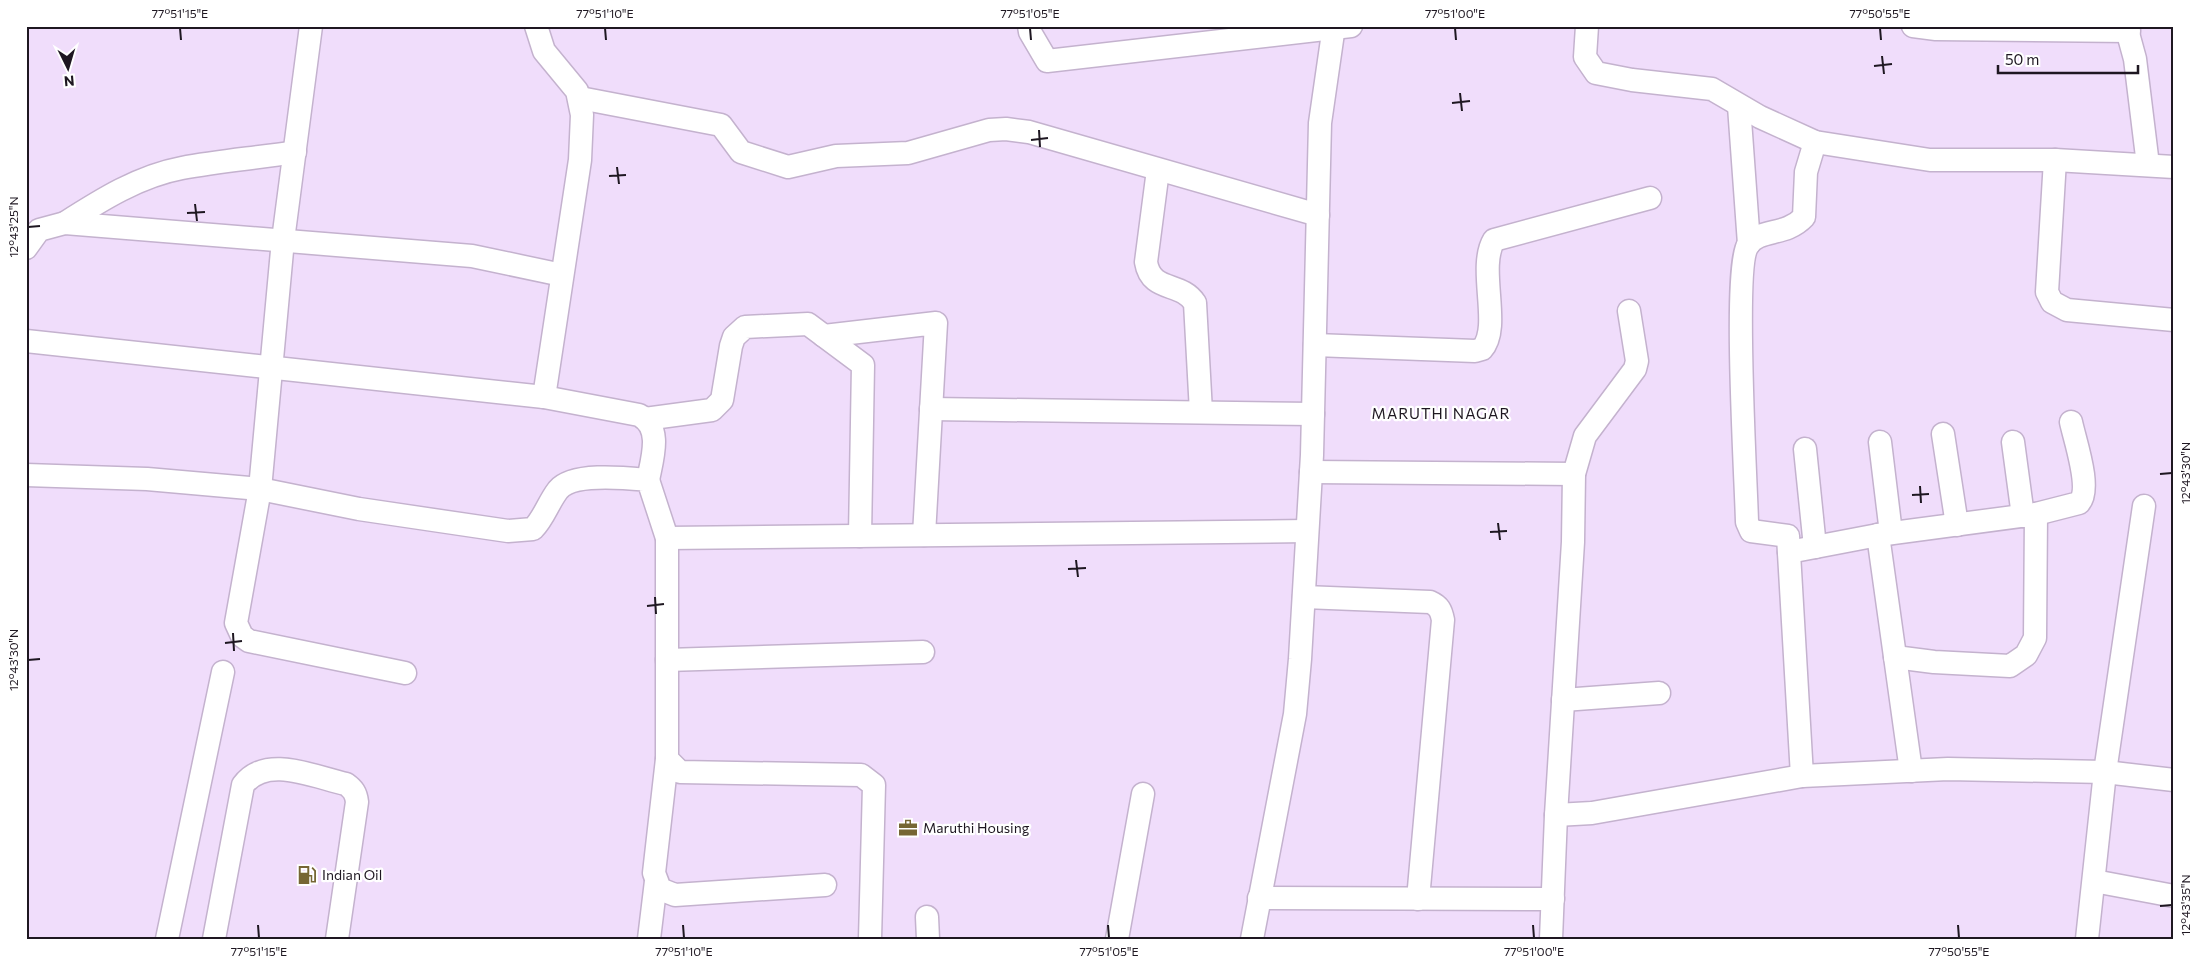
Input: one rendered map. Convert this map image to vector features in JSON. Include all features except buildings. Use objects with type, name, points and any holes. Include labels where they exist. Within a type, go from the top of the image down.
[{"type":"street","points":[[311,26],[284,240],[260,489],[236,623],[242,636],[249,641],[404,673]]},
{"type":"street","points":[[536,26],[544,51],[577,91],[580,98],[582,115],[580,160],[544,397]]},
{"type":"street","points":[[1030,26],[1030,32],[1047,61],[1340,27],[1320,123],[1311,472],[1295,714],[1252,939]]},
{"type":"street","points":[[1587,26],[1586,57],[1596,73],[1632,80],[1712,89],[1739,106],[1815,142],[1930,160],[2055,160],[2174,167]]},
{"type":"street","points":[[1912,26],[1936,29],[2128,28],[2135,59],[2148,165]]},
{"type":"street","points":[[580,98],[721,125],[741,152],[788,167],[836,156],[908,153],[989,130],[1006,129],[1029,132],[1318,215]]},
{"type":"street","points":[[1739,106],[1749,244]]},
{"type":"street","points":[[1802,776],[1788,536],[1751,531],[1747,522],[1741,320],[1744,254],[1749,244],[1762,235],[1786,230],[1797,225],[1804,217],[1806,172],[1815,142]]},
{"type":"street","points":[[26,248],[39,230],[65,223],[102,199],[140,181],[180,168],[295,152]]},
{"type":"street","points":[[2055,160],[2047,292],[2052,302],[2067,310],[2174,320]]},
{"type":"street","points":[[1158,170],[1146,262],[1149,275],[1154,280],[1185,293],[1195,303],[1201,412]]},
{"type":"street","points":[[1314,345],[1475,351],[1482,349],[1490,335],[1488,258],[1494,240],[1650,198]]},
{"type":"street","points":[[65,223],[472,256],[562,275]]},
{"type":"street","points":[[1551,939],[1556,815],[1573,542],[1574,474],[1585,436],[1635,369],[1637,361],[1629,311]]},
{"type":"street","points":[[824,336],[936,323],[924,535]]},
{"type":"street","points":[[26,341],[544,397],[645,418],[712,410],[718,405],[722,400],[732,341],[738,332],[745,327],[808,324],[864,365],[860,536]]},
{"type":"street","points":[[931,409],[1313,414]]},
{"type":"street","points":[[645,418],[653,432],[654,444],[648,480],[667,538],[666,758],[654,873],[656,881],[660,889],[674,895],[825,885]]},
{"type":"street","points":[[1789,552],[1884,534],[2030,515],[2079,503],[2084,498],[2084,484],[2071,422]]},
{"type":"street","points":[[1943,434],[1957,525]]},
{"type":"street","points":[[1880,442],[1884,534],[1895,657],[1911,771]]},
{"type":"street","points":[[1895,657],[1934,662],[2010,666],[2026,655],[2035,638],[2030,515],[2013,442]]},
{"type":"street","points":[[1805,449],[1815,547]]},
{"type":"street","points":[[1311,472],[1574,474]]},
{"type":"street","points":[[26,475],[147,479],[260,489],[359,509],[508,531],[533,529],[542,520],[558,491],[566,482],[621,477],[648,480]]},
{"type":"street","points":[[2087,939],[2106,772],[2144,506]]},
{"type":"street","points":[[667,538],[1307,531]]},
{"type":"street","points":[[1304,597],[1430,602],[1438,606],[1442,611],[1442,630],[1418,899]]},
{"type":"street","points":[[667,660],[923,652]]},
{"type":"street","points":[[167,939],[223,672]]},
{"type":"street","points":[[1563,700],[1658,693]]},
{"type":"street","points":[[666,758],[680,772],[861,774],[874,785],[870,939]]},
{"type":"street","points":[[214,939],[243,785],[252,774],[259,770],[278,768],[346,784],[352,788],[356,795],[357,802],[337,939]]},
{"type":"street","points":[[1556,815],[1592,813],[1802,776],[1948,769],[2106,772],[2174,780]]},
{"type":"street","points":[[1117,939],[1143,794]]},
{"type":"street","points":[[649,939],[656,881]]},
{"type":"street","points":[[2094,881],[2174,896]]},
{"type":"street","points":[[1260,898],[1553,900]]},
{"type":"place","name":"Maruthi Housing","points":[[908,828]]},
{"type":"place","name":"Indian Oil","points":[[307,875]]},
{"type":"district","name":"MARUTHI NAGAR","points":[[1441,414]]}]
